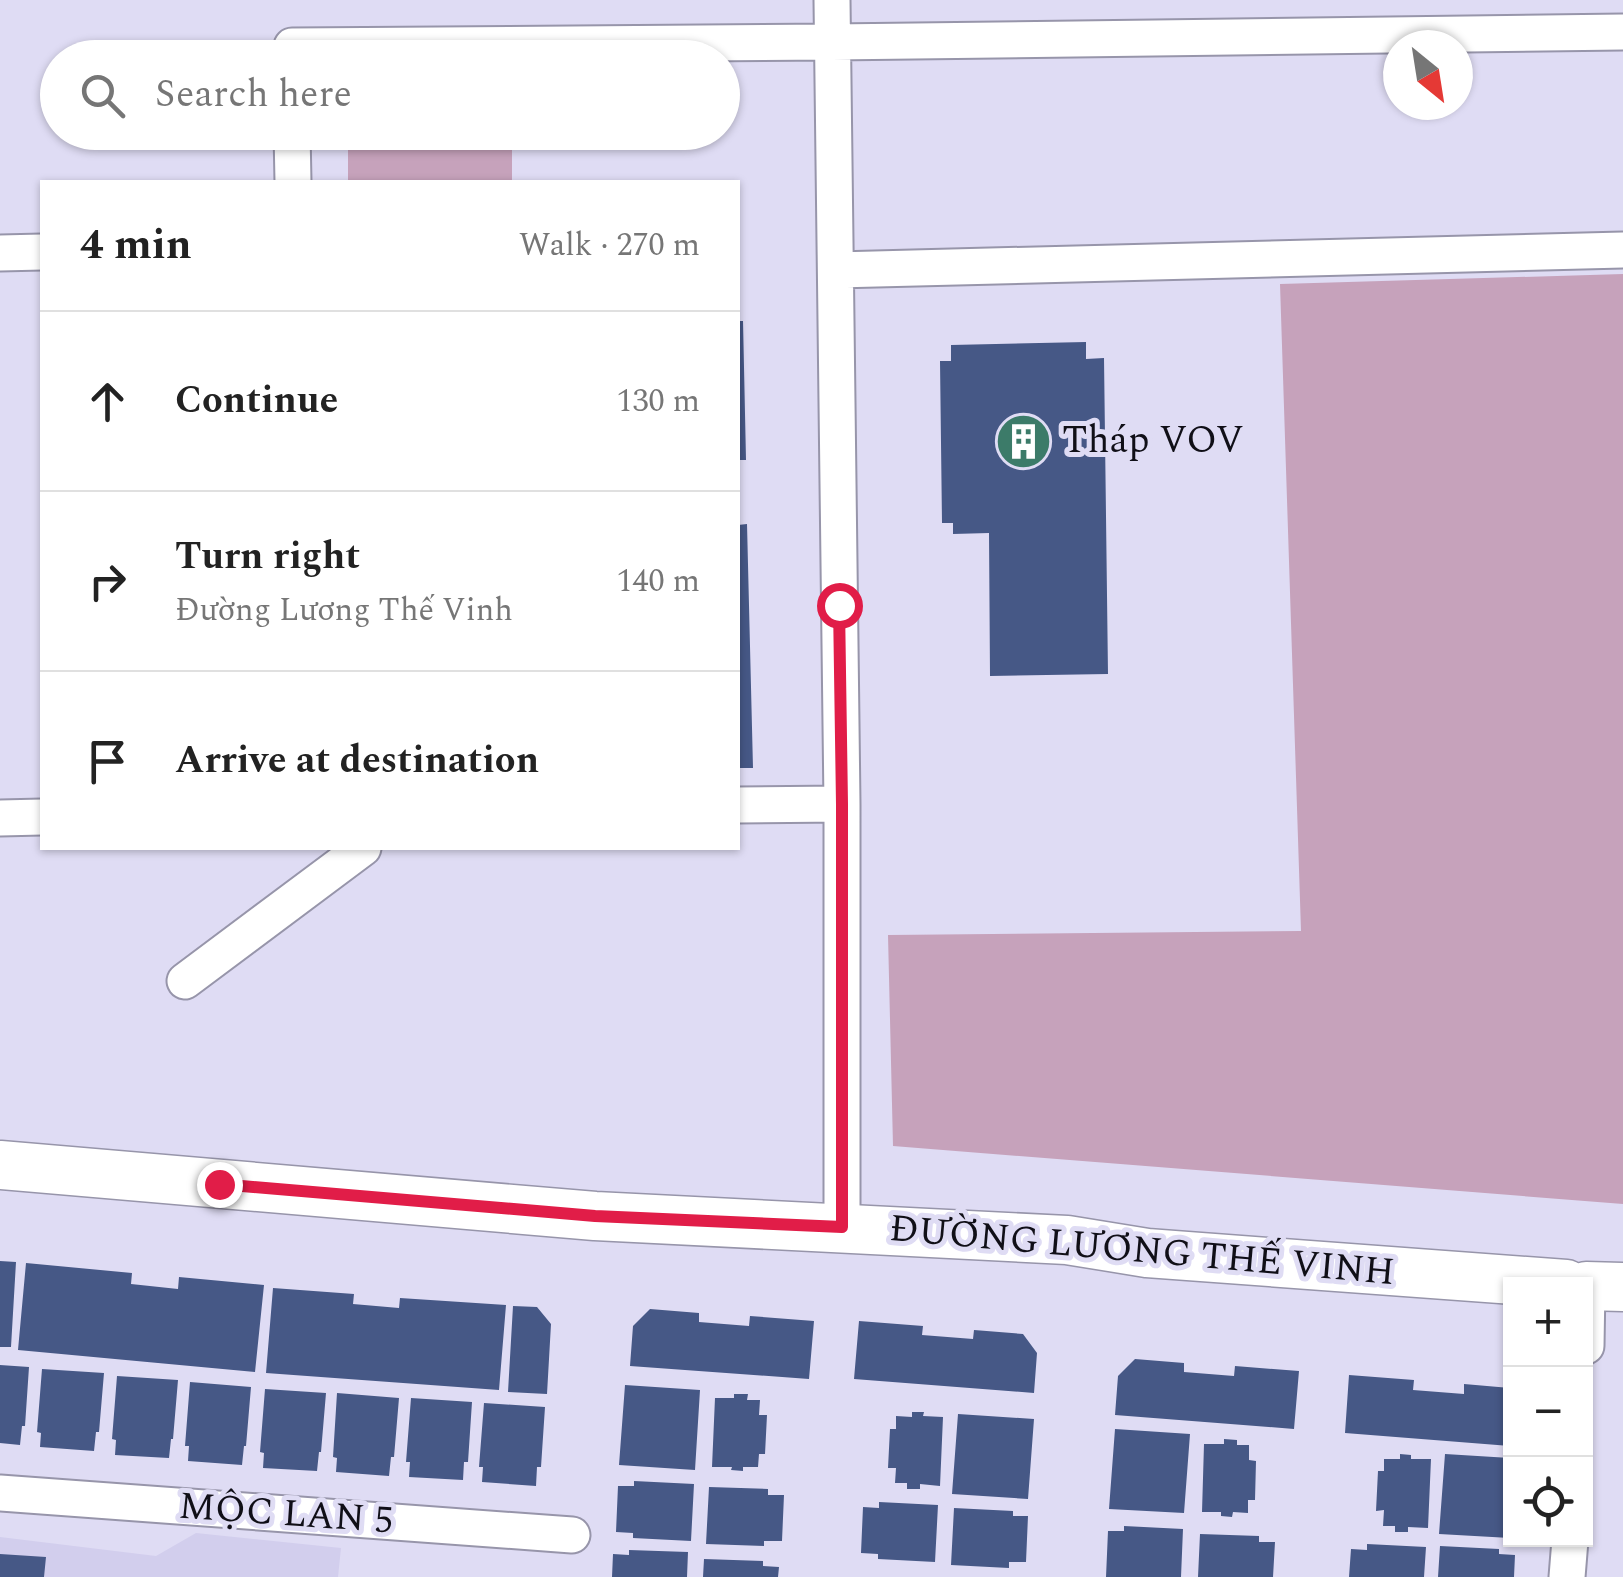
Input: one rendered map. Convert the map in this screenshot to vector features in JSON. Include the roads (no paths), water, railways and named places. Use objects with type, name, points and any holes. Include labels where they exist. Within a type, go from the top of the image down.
[{"type":"street","points":[[832,0],[842,804],[842,1227]]},
{"type":"street","points":[[740,43],[1623,32]]},
{"type":"street","points":[[292,150],[293,180]]},
{"type":"street","points":[[836,270],[1623,250]]},
{"type":"street","points":[[0,253],[40,252]]},
{"type":"street","points":[[740,805],[842,804]]},
{"type":"street","points":[[0,818],[40,817]]},
{"type":"street","points":[[185,980],[360,850]]},
{"type":"street","name":"ĐƯỜNG LƯƠNG THẾ VINH","points":[[0,1164],[595,1216],[1067,1240],[1147,1254],[1503,1280]]},
{"type":"street","name":"MỘC LAN 5","points":[[0,1493],[572,1536]]},
{"type":"street","points":[[1567,1577],[1569,1547]]},
{"type":"place","name":"Tháp VOV","points":[[1023,441]]}]
